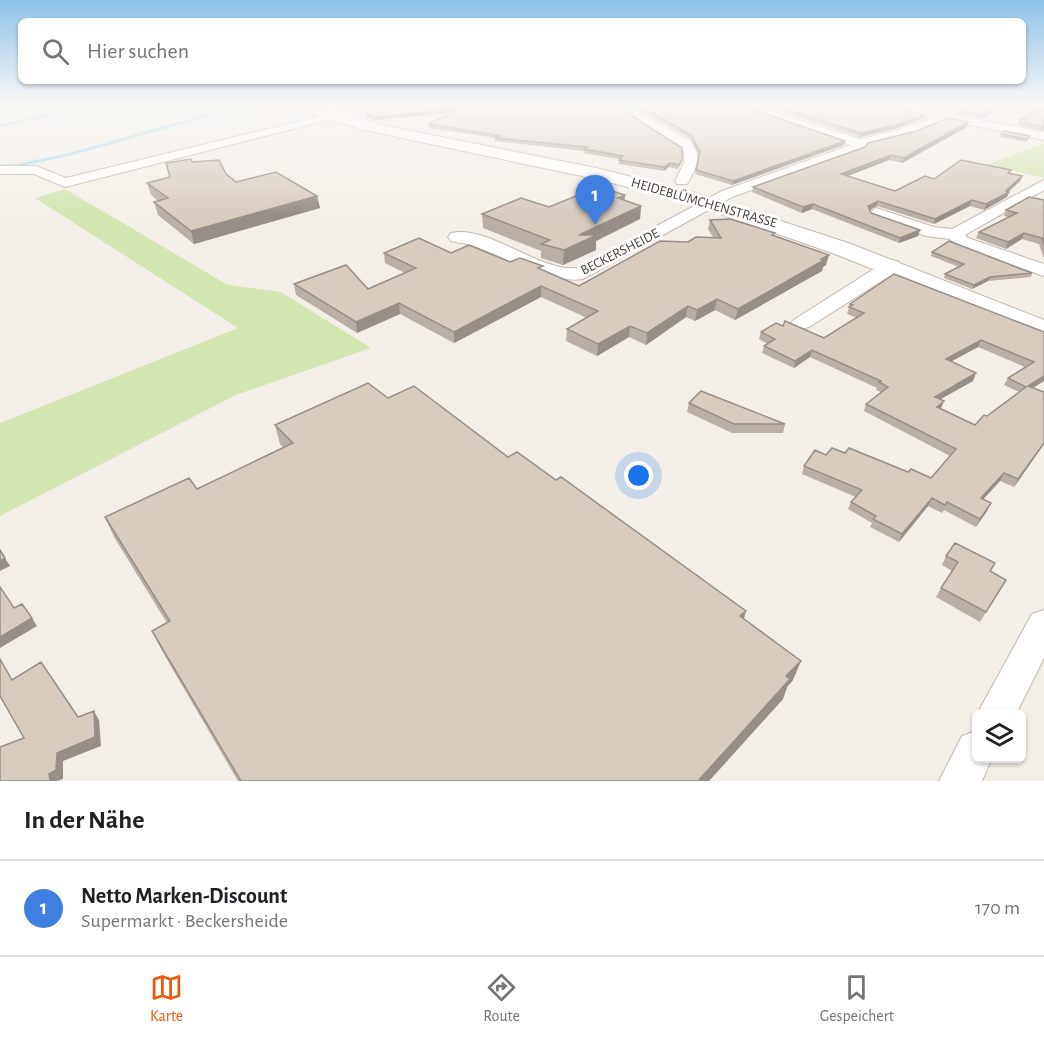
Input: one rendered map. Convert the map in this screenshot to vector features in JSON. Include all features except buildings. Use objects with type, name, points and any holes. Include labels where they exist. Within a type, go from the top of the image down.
[{"type":"street","points":[[0,170],[36,170],[65,183],[240,141]]},
{"type":"street","name":"HEIDEBLÜMCHENSTRASSE","points":[[436,141],[562,166],[710,204],[801,232],[892,266],[1044,329]]},
{"type":"street","points":[[681,141],[691,150],[691,163],[682,181]]},
{"type":"street","points":[[854,141],[876,141]]},
{"type":"street","name":"BECKERSHEIDE","points":[[457,237],[477,241],[568,275],[583,273],[746,186],[858,147],[859,143]]},
{"type":"street","points":[[876,213],[932,232],[955,234],[1044,184]]},
{"type":"street","points":[[955,234],[962,242],[1044,270]]},
{"type":"street","points":[[802,323],[892,266]]},
{"type":"street","points":[[999,709],[1044,624]]},
{"type":"street","points":[[960,781],[972,758]]},
{"type":"green space","points":[[1044,143],[1044,178],[987,165]]},
{"type":"green space","points":[[65,189],[228,285],[281,292],[371,348],[236,395],[0,516],[0,423],[238,328],[35,198]]},
{"type":"waterway","points":[[0,166],[20,165],[115,141]]},
{"type":"place","name":"Netto Marken-Discount","points":[[595,225]]}]
